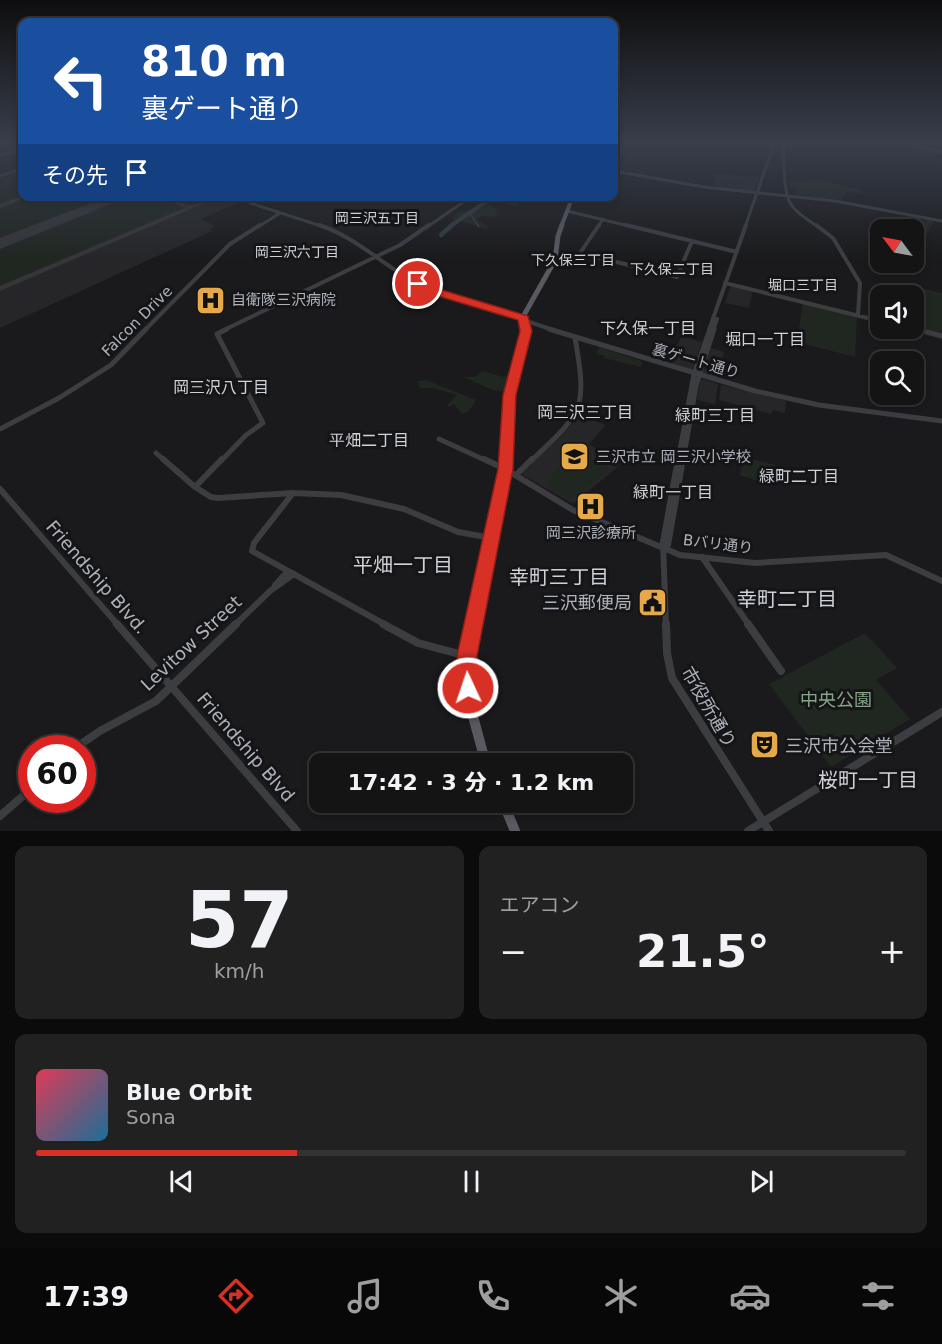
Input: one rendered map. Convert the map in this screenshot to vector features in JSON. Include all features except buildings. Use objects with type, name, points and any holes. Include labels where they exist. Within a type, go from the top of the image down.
[{"type":"main road","points":[[483,753],[471,709],[467,656],[506,469],[507,409],[526,338],[524,318],[555,260],[558,236],[571,201]]},
{"type":"main road","points":[[508,813],[515,831]]},
{"type":"street","points":[[674,183],[841,202],[942,221]]},
{"type":"street","name":"市役所通り","points":[[761,183],[697,375],[668,545],[664,548],[667,653],[672,678],[769,831]]},
{"type":"street","points":[[786,183],[787,196],[794,208],[833,238],[858,279],[860,283],[858,315]]},
{"type":"street","points":[[252,201],[251,204],[280,215]]},
{"type":"street","points":[[195,487],[246,435],[263,423],[217,334],[405,242],[465,201]]},
{"type":"street","points":[[567,211],[737,252]]},
{"type":"street","name":"裏ゲート通り","points":[[280,215],[294,217],[337,231],[416,283],[441,293],[524,318],[575,338],[697,375],[804,402],[942,421]]},
{"type":"street","name":"Falcon Drive","points":[[0,429],[73,390],[111,365],[230,244],[280,215]]},
{"type":"street","points":[[603,219],[580,253],[677,278],[692,241]]},
{"type":"street","points":[[727,283],[870,318]]},
{"type":"street","points":[[924,331],[942,336]]},
{"type":"street","points":[[516,475],[571,422],[576,413],[583,388],[575,338]]},
{"type":"street","name":"Bバリ通り","points":[[439,439],[506,469],[573,510],[680,555],[755,562],[886,555],[942,581]]},
{"type":"street","points":[[156,453],[195,487],[211,497],[340,495],[390,505],[434,520],[458,532],[491,538]]},
{"type":"street","name":"Friendship Blvd.","points":[[0,489],[170,685]]},
{"type":"street","points":[[293,494],[250,550],[418,643],[467,656]]},
{"type":"street","points":[[702,557],[781,671]]},
{"type":"street","name":"Levitow Street","points":[[94,735],[156,701],[170,685],[291,572]]},
{"type":"street","name":"Friendship Blvd","points":[[170,685],[297,831]]},
{"type":"street","points":[[748,831],[942,712]]},
{"type":"street","points":[[0,816],[18,800]]},
{"type":"shaded area","points":[[714,183],[757,183],[755,190],[751,191],[715,188]]},
{"type":"shaded area","points":[[18,196],[18,201],[242,201],[201,219],[215,226],[210,229],[212,231],[0,328],[0,202]]},
{"type":"shaded area","points":[[731,285],[753,290],[749,308],[725,303]]},
{"type":"shaded area","points":[[924,289],[942,293],[942,335],[924,330]]},
{"type":"shaded area","points":[[681,336],[702,342],[692,370],[670,365]]},
{"type":"shaded area","points":[[711,348],[724,352],[717,379],[703,374]]},
{"type":"shaded area","points":[[703,379],[718,384],[715,404],[697,400],[700,381]]},
{"type":"shaded area","points":[[721,385],[786,401],[785,413],[773,410],[771,414],[719,400]]},
{"type":"shaded area","name":"三沢市立 岡三沢小学校","points":[[580,416],[606,425],[589,444],[621,464],[573,504],[521,474]]},
{"type":"green space","points":[[0,183],[18,183],[18,197],[0,204]]},
{"type":"green space","points":[[788,183],[833,183],[863,191],[861,194],[847,192],[841,200],[796,195],[795,189],[789,188]]},
{"type":"green space","points":[[22,201],[97,201],[0,237],[0,209]]},
{"type":"green space","points":[[128,201],[161,201],[176,209],[0,285],[0,250]]},
{"type":"green space","points":[[491,201],[487,204],[497,209],[494,211],[498,213],[495,217],[485,216],[476,219],[490,227],[485,229],[461,221],[451,227],[454,221],[452,218],[458,212],[480,209]]},
{"type":"green space","points":[[499,201],[521,201],[515,207]]},
{"type":"green space","points":[[924,219],[934,221],[925,238]]},
{"type":"green space","points":[[924,292],[942,294],[942,334],[927,330]]},
{"type":"green space","points":[[803,303],[857,317],[855,357],[797,342]]},
{"type":"green space","points":[[599,347],[642,361],[641,367],[604,358],[605,356],[596,354]]},
{"type":"green space","points":[[482,371],[504,377],[510,372],[513,373],[508,392],[492,390],[464,377],[475,377]]},
{"type":"green space","points":[[426,380],[476,400],[469,411],[462,414],[454,404],[449,407],[447,405],[457,395],[433,388],[419,388],[418,381]]},
{"type":"green space","points":[[581,452],[609,469],[573,499],[570,499],[545,484],[566,461],[569,463]]},
{"type":"green space","points":[[743,457],[775,465],[769,485],[740,475]]},
{"type":"green space","name":"中央公園","points":[[865,633],[897,668],[876,680],[910,719],[831,767],[769,684]]},
{"type":"waterway","points":[[475,201],[487,202]]},
{"type":"waterway","points":[[450,227],[486,201]]},
{"type":"waterway","points":[[469,212],[479,227]]},
{"type":"waterway","points":[[441,235],[452,225]]},
{"type":"taxiway","points":[[0,206],[18,200]]},
{"type":"taxiway","points":[[174,201],[192,206]]},
{"type":"taxiway","points":[[0,289],[207,201]]},
{"type":"runway","points":[[0,244],[110,201]]},
{"type":"place","name":"自衛隊三沢病院","points":[[210,300]]},
{"type":"place","name":"三沢市立 岡三沢小学校","points":[[575,457]]},
{"type":"place","name":"岡三沢診療所","points":[[591,506]]},
{"type":"place","name":"三沢郵便局","points":[[653,602]]},
{"type":"place","name":"三沢市公会堂","points":[[764,745]]},
{"type":"district","name":"岡三沢五丁目","points":[[377,218]]},
{"type":"district","name":"岡三沢六丁目","points":[[297,252]]},
{"type":"district","name":"下久保三丁目","points":[[573,260]]},
{"type":"district","name":"下久保二丁目","points":[[672,269]]},
{"type":"district","name":"堀口三丁目","points":[[803,285]]},
{"type":"district","name":"下久保一丁目","points":[[648,328]]},
{"type":"district","name":"堀口一丁目","points":[[765,339]]},
{"type":"district","name":"岡三沢八丁目","points":[[221,387]]},
{"type":"district","name":"岡三沢三丁目","points":[[585,412]]},
{"type":"district","name":"緑町三丁目","points":[[715,415]]},
{"type":"district","name":"平畑二丁目","points":[[369,440]]},
{"type":"district","name":"緑町二丁目","points":[[799,476]]},
{"type":"district","name":"緑町一丁目","points":[[673,492]]},
{"type":"district","name":"平畑一丁目","points":[[403,565]]},
{"type":"district","name":"幸町三丁目","points":[[559,577]]},
{"type":"district","name":"幸町二丁目","points":[[787,599]]},
{"type":"district","name":"桜町一丁目","points":[[868,780]]},
{"type":"route","points":[[418,284],[524,318],[526,331],[507,409],[506,469],[471,632],[467,656],[468,688]]}]
